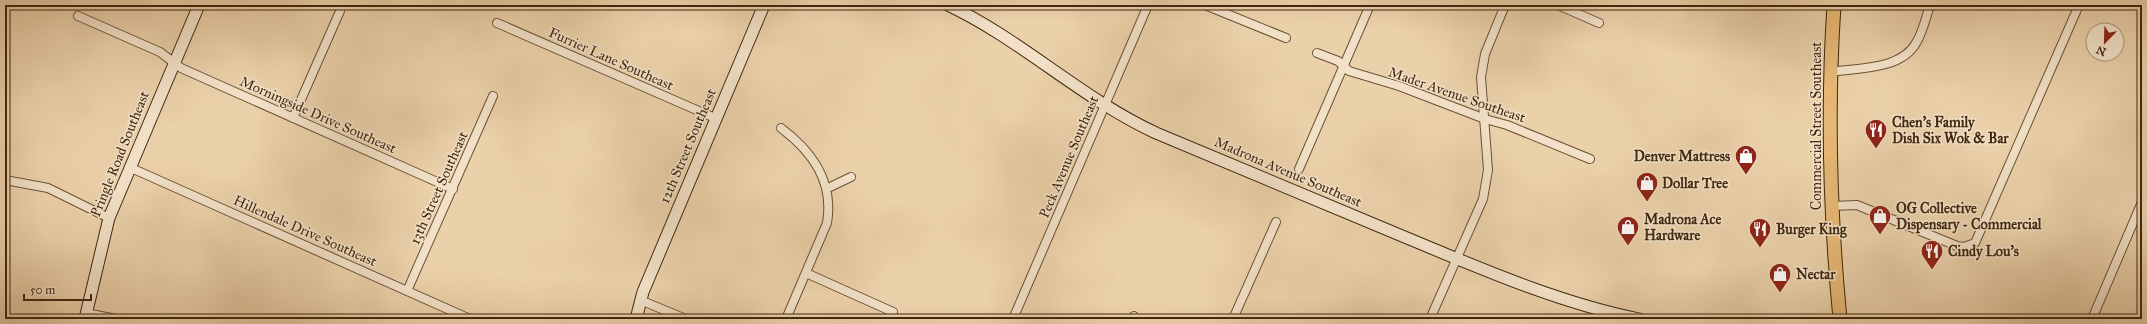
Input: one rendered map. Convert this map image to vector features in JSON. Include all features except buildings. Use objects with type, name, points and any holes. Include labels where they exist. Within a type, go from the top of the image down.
[{"type":"main road","name":"Pringle Road Southeast","points":[[85,316],[109,218],[129,167],[198,5]]},
{"type":"main road","name":"12th Street Southeast","points":[[628,319],[640,300],[715,118],[764,5]]},
{"type":"main road","name":"Madrona Avenue Southeast","points":[[948,5],[996,30],[1105,105],[1132,122],[1156,133],[1457,258],[1559,297],[1611,313],[1639,319]]},
{"type":"main road","name":"Commercial Street Southeast","points":[[1834,5],[1830,72],[1831,206],[1837,317]]},
{"type":"main road","name":"12th Street Southeast","points":[[636,319],[640,300]]},
{"type":"street","name":"Peck Avenue Southeast","points":[[1013,319],[1148,5]]},
{"type":"street","points":[[1205,5],[1286,38]]},
{"type":"street","points":[[1299,169],[1370,5]]},
{"type":"street","points":[[1430,319],[1483,199],[1488,170],[1485,119],[1481,94],[1482,65],[1505,5]]},
{"type":"street","points":[[1558,5],[1599,23]]},
{"type":"street","points":[[1830,72],[1884,64],[1905,55],[1916,43],[1930,5]]},
{"type":"street","points":[[1831,206],[1857,205],[1957,246],[1975,243],[1980,235],[2079,5]]},
{"type":"street","points":[[293,118],[340,11]]},
{"type":"street","name":"Morningside Drive Southeast","points":[[78,16],[160,52],[181,68],[453,189]]},
{"type":"street","name":"Furrier Lane Southeast","points":[[497,23],[715,118]]},
{"type":"street","name":"Mader Avenue Southeast","points":[[1317,53],[1338,61],[1344,67],[1365,77],[1399,86],[1485,119],[1507,125],[1590,159]]},
{"type":"street","name":"13th Street Southeast","points":[[407,291],[493,96]]},
{"type":"street","points":[[781,128],[805,148],[828,188],[829,211],[827,223],[786,319]]},
{"type":"street","name":"Hillendale Drive Southeast","points":[[129,167],[470,319]]},
{"type":"street","points":[[828,188],[851,177]]},
{"type":"street","points":[[5,180],[48,188],[109,218]]},
{"type":"street","points":[[2092,319],[2142,202]]},
{"type":"street","points":[[1233,319],[1276,222]]},
{"type":"street","points":[[806,273],[893,312]]},
{"type":"street","points":[[640,300],[686,319]]},
{"type":"street","points":[[85,316],[116,319]]},
{"type":"place","name":"Chen’s Family Dish Six Wok & Bar","points":[[1876,150]]},
{"type":"place","name":"Denver Mattress","points":[[1746,176]]},
{"type":"place","name":"Dollar Tree","points":[[1647,202]]},
{"type":"place","name":"OG Collective Dispensary - Commercial","points":[[1880,236]]},
{"type":"place","name":"Madrona Ace Hardware","points":[[1628,246]]},
{"type":"place","name":"Burger King","points":[[1760,248]]},
{"type":"place","name":"Cindy Lou's","points":[[1932,270]]},
{"type":"place","name":"Nectar","points":[[1780,294]]}]
